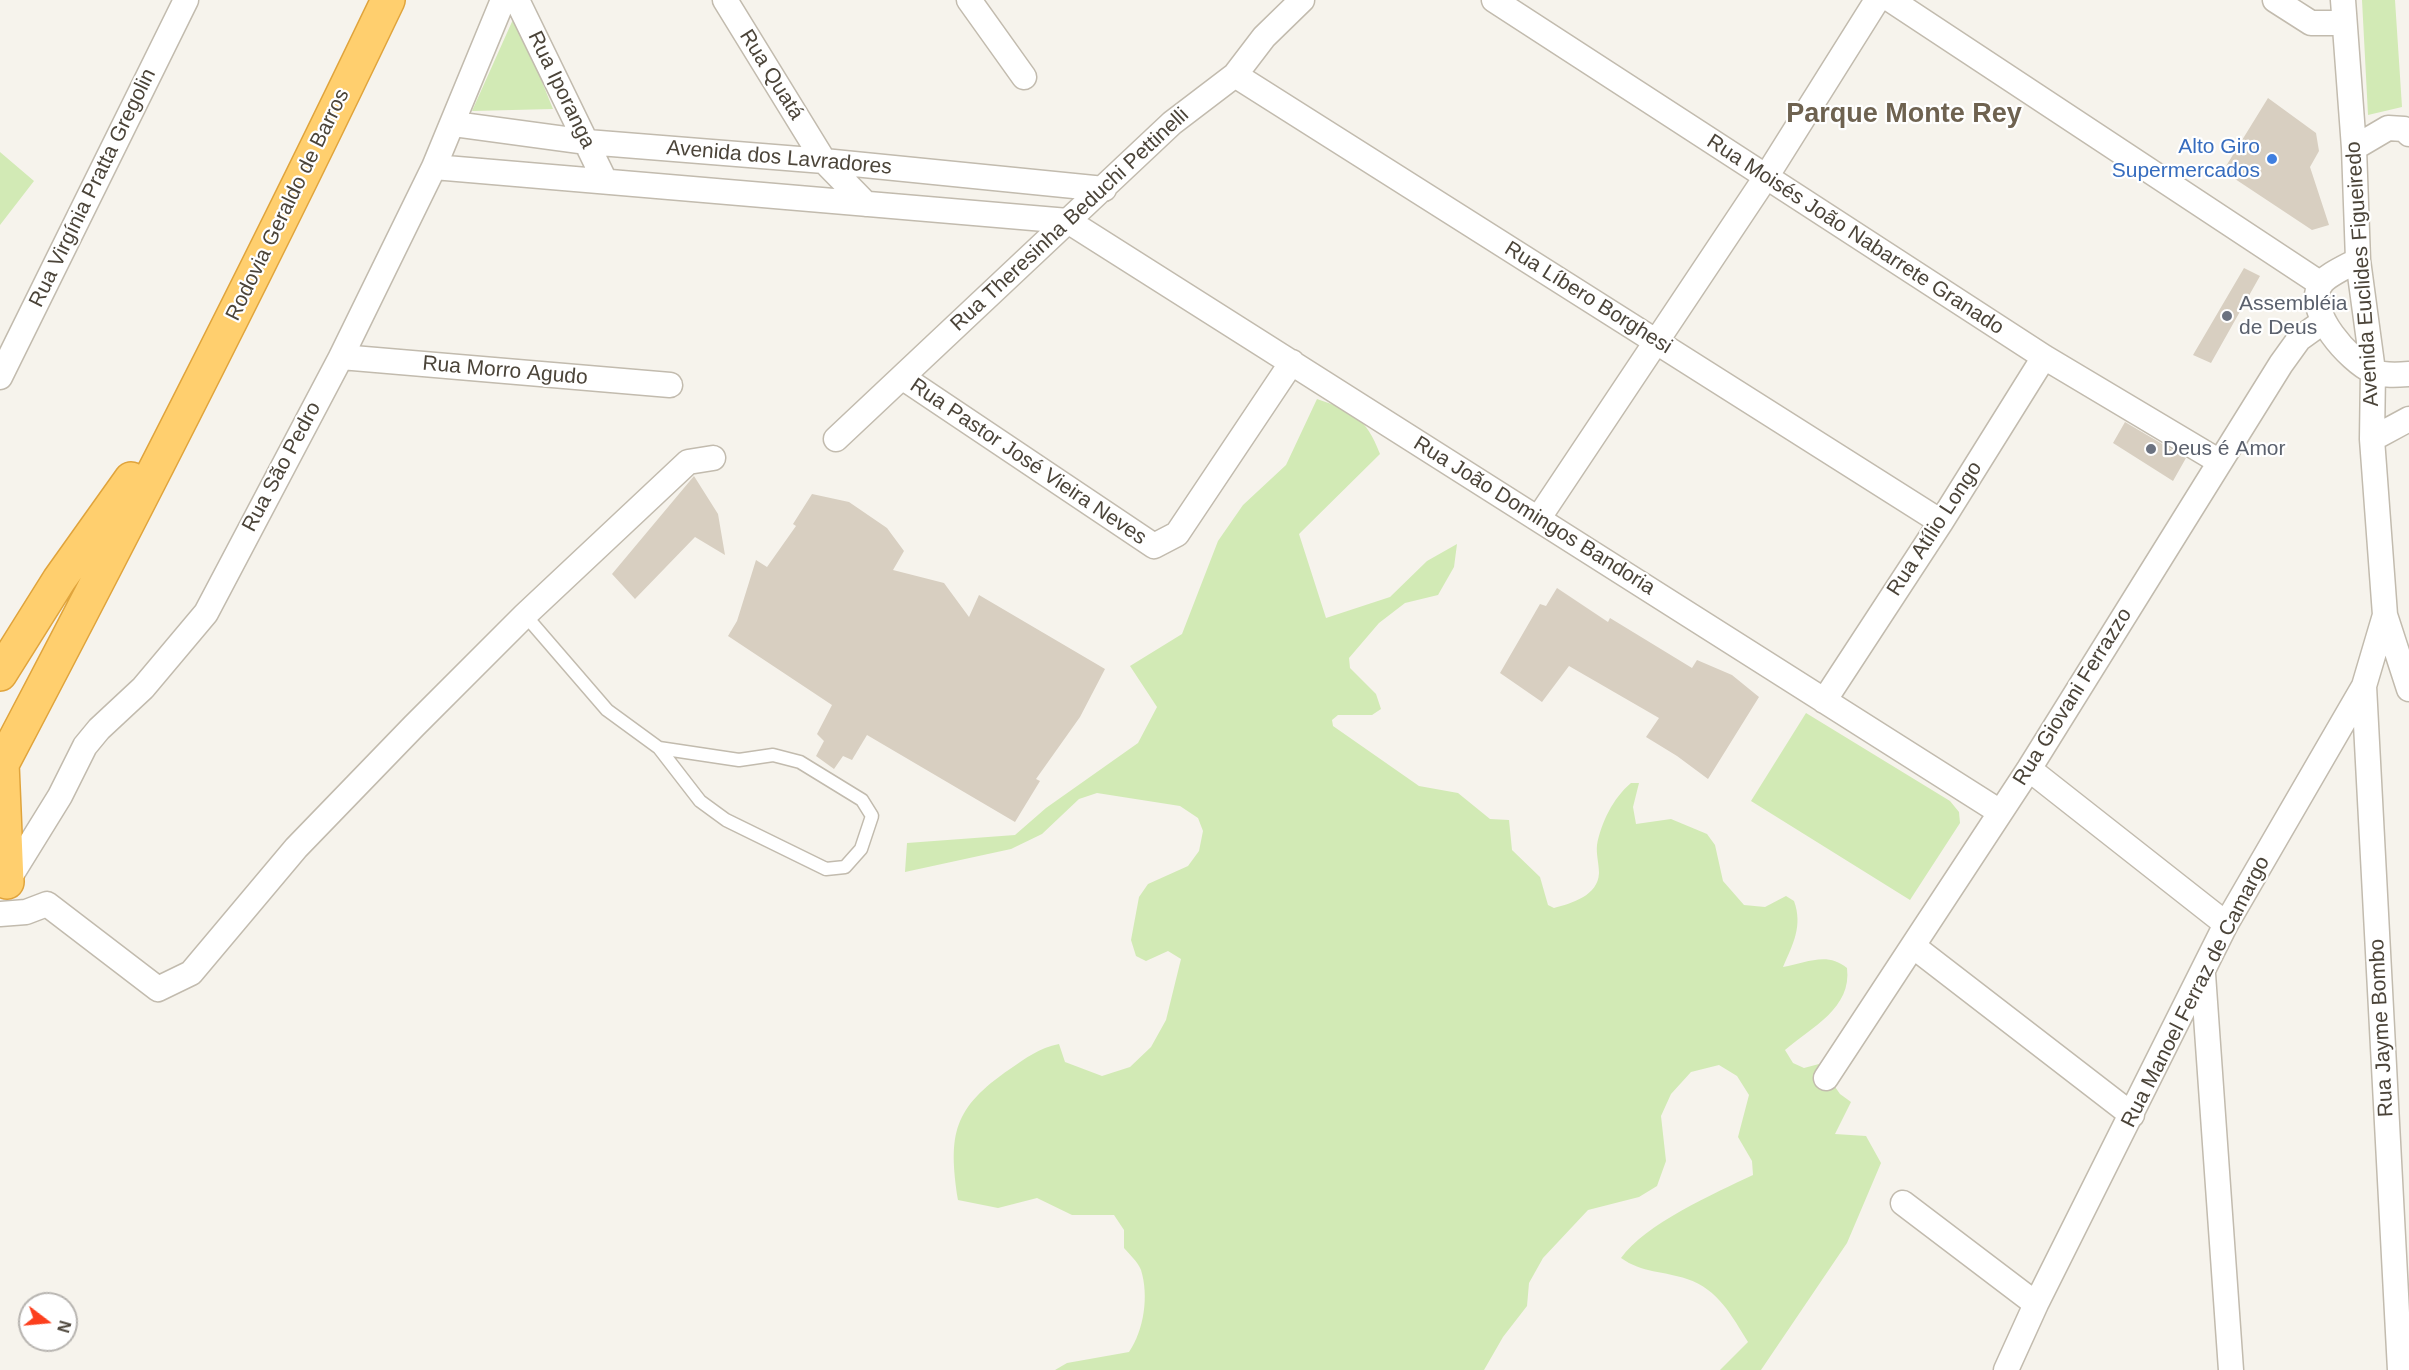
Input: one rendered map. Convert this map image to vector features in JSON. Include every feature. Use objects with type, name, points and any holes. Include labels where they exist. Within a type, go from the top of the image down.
[{"type":"highway","name":"Rodovia Geraldo de Barros","points":[[1,765],[187,410],[288,209],[388,0]]},
{"type":"highway","name":"Rodovia Geraldo de Barros","points":[[0,674],[60,580],[134,475],[187,410]]},
{"type":"highway","points":[[1,765],[3,888]]},
{"type":"street","name":"Rua Virgínia Pratta Gregolin","points":[[0,377],[186,0]]},
{"type":"street","name":"Rua São Pedro","points":[[3,888],[60,796],[85,746],[99,729],[143,688],[206,613],[341,357],[434,167],[454,124],[502,0]]},
{"type":"street","name":"Rua Iporanga","points":[[517,0],[605,181]]},
{"type":"street","name":"Rua Quatá","points":[[724,0],[824,161],[866,204]]},
{"type":"street","points":[[969,0],[1024,77]]},
{"type":"street","name":"Rua Theresinha Beduchi Pettinelli","points":[[836,439],[1172,123],[1234,75],[1264,37],[1302,0]]},
{"type":"street","name":"Rua Moisés João Nabarrete Granado","points":[[1494,0],[2044,357],[2220,462]]},
{"type":"street","points":[[1538,519],[1766,177],[1878,0]]},
{"type":"street","points":[[1891,0],[2321,284]]},
{"type":"street","points":[[2275,0],[2311,22],[2343,12]]},
{"type":"street","name":"Avenida Euclides Figueiredo","points":[[2343,12],[2354,148],[2358,260],[2373,371],[2372,439],[2385,615],[2409,689]]},
{"type":"street","name":"Rua Líbero Borghesi","points":[[1234,75],[1941,522]]},
{"type":"street","name":"Avenida dos Lavradores","points":[[454,124],[587,142],[824,161],[1104,189]]},
{"type":"street","points":[[2354,148],[2388,128],[2404,129],[2409,134]]},
{"type":"street","name":"Avenida dos Lavradores","points":[[434,167],[1068,220]]},
{"type":"street","name":"Rua João Domingos Bandoria","points":[[1068,220],[2000,812]]},
{"type":"street","points":[[2358,260],[2321,284],[2318,293],[2324,321],[2347,354],[2373,371],[2409,374]]},
{"type":"street","name":"Rua Giovani Ferrazzo","points":[[1826,1078],[2029,769],[2299,339],[2324,321]]},
{"type":"street","name":"Rua Morro Agudo","points":[[341,357],[670,385]]},
{"type":"street","name":"Rua Atílio Longo","points":[[1824,701],[1941,522],[2044,357]]},
{"type":"street","name":"Rua Pastor José Vieira Neves","points":[[902,377],[1154,546],[1177,534],[1292,363]]},
{"type":"street","points":[[2372,439],[2409,419]]},
{"type":"street","points":[[0,914],[26,912],[47,904],[158,989],[188,975],[296,848],[525,615],[688,462],[713,458]]},
{"type":"street","name":"Rua Manoel Ferraz de Camargo","points":[[2006,1370],[2036,1304],[2226,924],[2364,686],[2385,615]]},
{"type":"street","name":"Rua Jayme Bombo","points":[[2364,686],[2400,1370]]},
{"type":"street","points":[[2029,769],[2226,924]]},
{"type":"street","points":[[1913,946],[2132,1115]]},
{"type":"street","points":[[2203,974],[2231,1370]]},
{"type":"street","points":[[1903,1203],[2036,1304]]},
{"type":"lane","points":[[525,615],[607,710],[659,748],[700,801],[726,820],[826,869],[845,867],[861,849],[872,816],[862,800],[800,762],[773,756],[739,760],[659,748]]},
{"type":"green space","points":[[2362,0],[2395,0],[2402,107],[2368,115]]},
{"type":"green space","points":[[515,15],[553,109],[472,111]]},
{"type":"green space","points":[[0,152],[34,181],[0,225]]},
{"type":"green space","points":[[1317,399],[1340,407],[1356,417],[1369,431],[1380,454],[1299,534],[1326,618],[1390,597],[1427,561],[1457,544],[1454,567],[1438,595],[1405,603],[1379,623],[1349,658],[1350,668],[1376,694],[1381,709],[1372,715],[1338,715],[1332,720],[1333,726],[1419,786],[1458,793],[1490,819],[1509,820],[1512,850],[1540,877],[1548,905],[1554,908],[1583,897],[1594,887],[1599,873],[1597,845],[1601,828],[1613,803],[1631,783],[1639,783],[1633,807],[1636,824],[1671,819],[1707,834],[1715,845],[1723,881],[1744,905],[1765,907],[1786,896],[1794,901],[1797,910],[1797,927],[1783,967],[1824,959],[1832,960],[1847,968],[1847,982],[1837,1005],[1818,1024],[1785,1050],[1793,1063],[1804,1068],[1819,1064],[1840,1094],[1851,1102],[1835,1134],[1866,1136],[1881,1163],[1847,1243],[1761,1370],[1720,1370],[1748,1342],[1716,1296],[1687,1279],[1645,1269],[1621,1258],[1646,1233],[1682,1210],[1753,1175],[1752,1161],[1738,1137],[1749,1095],[1737,1076],[1719,1065],[1691,1072],[1671,1094],[1661,1116],[1666,1161],[1657,1186],[1639,1197],[1588,1210],[1543,1258],[1529,1283],[1527,1306],[1503,1337],[1484,1370],[1055,1370],[1067,1363],[1129,1352],[1134,1343],[1144,1313],[1145,1291],[1140,1267],[1124,1248],[1124,1230],[1114,1215],[1072,1215],[1037,1198],[998,1208],[958,1200],[954,1157],[959,1124],[976,1097],[991,1083],[1033,1054],[1059,1044],[1065,1062],[1102,1076],[1130,1067],[1151,1047],[1166,1020],[1181,959],[1168,951],[1146,961],[1136,956],[1131,940],[1139,897],[1148,884],[1188,866],[1199,851],[1203,831],[1198,818],[1180,806],[1097,793],[1079,799],[1042,834],[1011,849],[905,872],[907,843],[1015,835],[1046,808],[1138,743],[1157,707],[1130,666],[1182,634],[1218,541],[1243,505],[1286,465]]},
{"type":"green space","points":[[1806,713],[1950,801],[1959,812],[1960,823],[1910,900],[1751,801]]},
{"type":"building","name":"Alto Giro Supermercados","points":[[2268,98],[2316,133],[2319,151],[2310,167],[2329,225],[2312,230],[2223,171]]},
{"type":"building","name":"Assembléia de Deus","points":[[2244,268],[2260,276],[2211,363],[2193,355]]},
{"type":"building","name":"Deus é Amor","points":[[2125,422],[2186,458],[2173,481],[2113,443]]},
{"type":"building","points":[[694,476],[718,514],[725,555],[695,537],[635,599],[612,574]]},
{"type":"building","points":[[812,494],[849,502],[887,528],[904,551],[893,570],[944,583],[969,617],[979,595],[1105,669],[1080,717],[1036,779],[1040,781],[1015,822],[867,735],[852,760],[843,756],[834,769],[816,756],[824,741],[817,734],[832,705],[728,636],[737,621],[756,560],[767,567],[796,526],[793,524]]},
{"type":"building","points":[[1557,588],[1608,622],[1610,618],[1692,668],[1697,660],[1732,675],[1759,697],[1708,779],[1646,737],[1659,718],[1569,666],[1542,702],[1500,673],[1540,604],[1546,606]]},
{"type":"place","name":"Alto Giro Supermercados","points":[[2272,159]]},
{"type":"place","name":"Assembléia de Deus","points":[[2227,316]]},
{"type":"place","name":"Deus é Amor","points":[[2151,449]]},
{"type":"district","name":"Parque Monte Rey","points":[[1904,115]]}]
